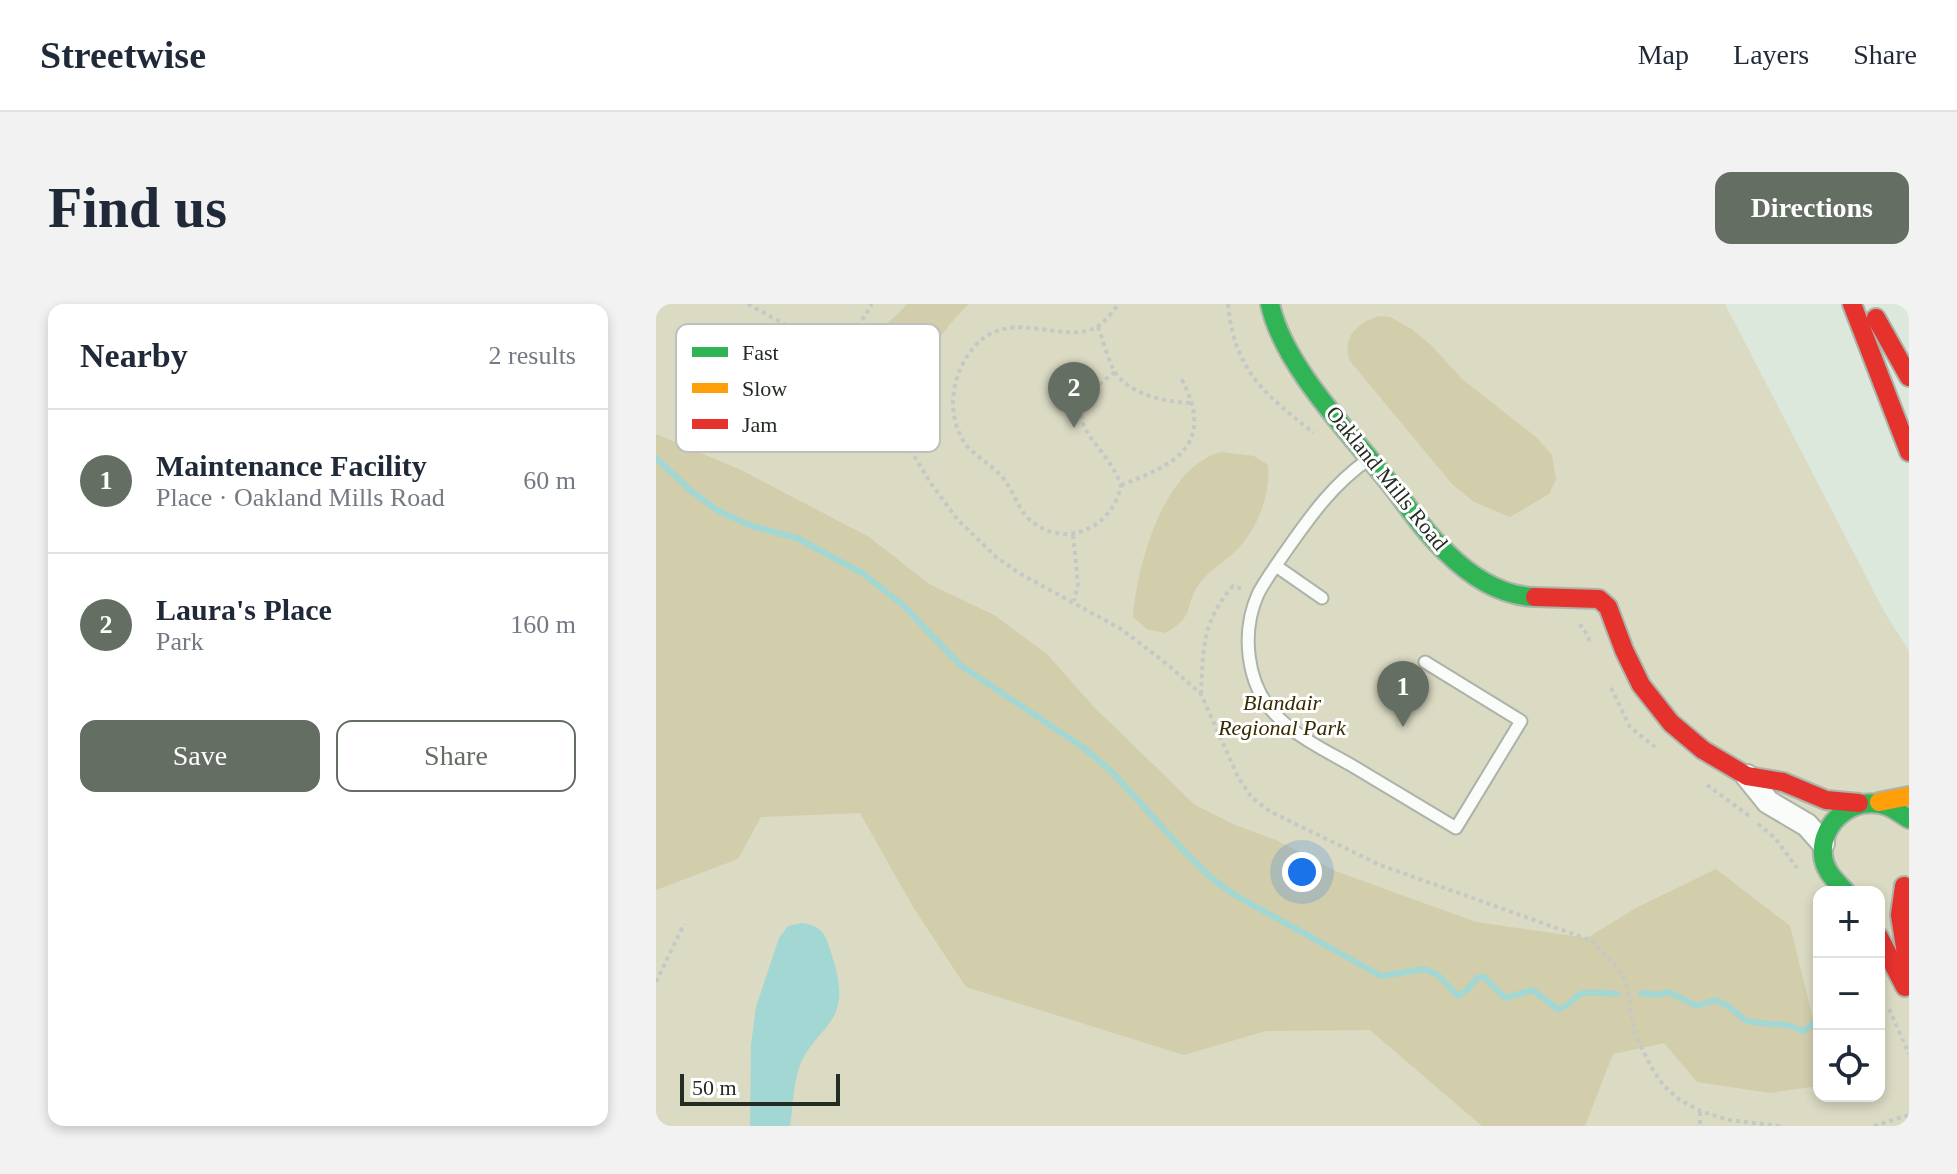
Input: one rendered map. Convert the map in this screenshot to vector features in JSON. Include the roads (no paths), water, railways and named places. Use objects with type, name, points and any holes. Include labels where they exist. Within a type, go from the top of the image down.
[{"type":"street","name":"Oakland Mills Road","points":[[1270,304],[1272,317],[1292,358],[1443,550],[1475,576],[1499,590],[1529,597],[1599,599],[1608,607],[1641,685],[1671,723],[1703,750],[1747,776],[1768,802],[1807,825],[1823,843]]},
{"type":"street","points":[[1852,304],[1909,452]]},
{"type":"street","points":[[1868,304],[1909,377]]},
{"type":"street","name":"Oakland Mills Road","points":[[1747,776],[1783,782],[1826,800],[1859,803],[1909,796]]},
{"type":"street","points":[[1879,802],[1895,807],[1909,819]]},
{"type":"street","points":[[1840,886],[1828,873],[1823,843],[1828,827],[1843,811],[1859,803]]},
{"type":"street","points":[[1885,898],[1894,895],[1906,884]]},
{"type":"street","points":[[1906,884],[1900,915],[1909,973]]},
{"type":"street","points":[[1885,951],[1909,993]]},
{"type":"lane","points":[[1370,459],[1350,472],[1322,500],[1258,595],[1250,621],[1250,664],[1258,690],[1275,715],[1314,743],[1456,828],[1521,721],[1425,662]]},
{"type":"lane","points":[[1276,566],[1322,598]]},
{"type":"water","points":[[802,923],[817,928],[826,938],[838,978],[837,1007],[800,1065],[790,1126],[750,1126],[751,1045],[756,1007],[779,938],[788,926]]},
{"type":"waterway","points":[[656,458],[691,491],[717,510],[749,525],[797,538],[862,573],[903,605],[960,665],[1084,748],[1111,771],[1185,852],[1233,894],[1381,976],[1425,969],[1438,975],[1458,996],[1477,978],[1484,977],[1505,998],[1532,990],[1558,1009],[1585,993],[1617,994]]},
{"type":"waterway","points":[[1641,993],[1658,995],[1669,992],[1697,1006],[1715,1000],[1746,1021],[1783,1024],[1804,1031],[1813,1024]]},
{"type":"place","name":"Laura's Place","points":[[1074,428]]},
{"type":"place","name":"Maintenance Facility","points":[[1403,727]]},
{"type":"park label","name":"Blandair Regional Park","points":[[1282,714]]}]
